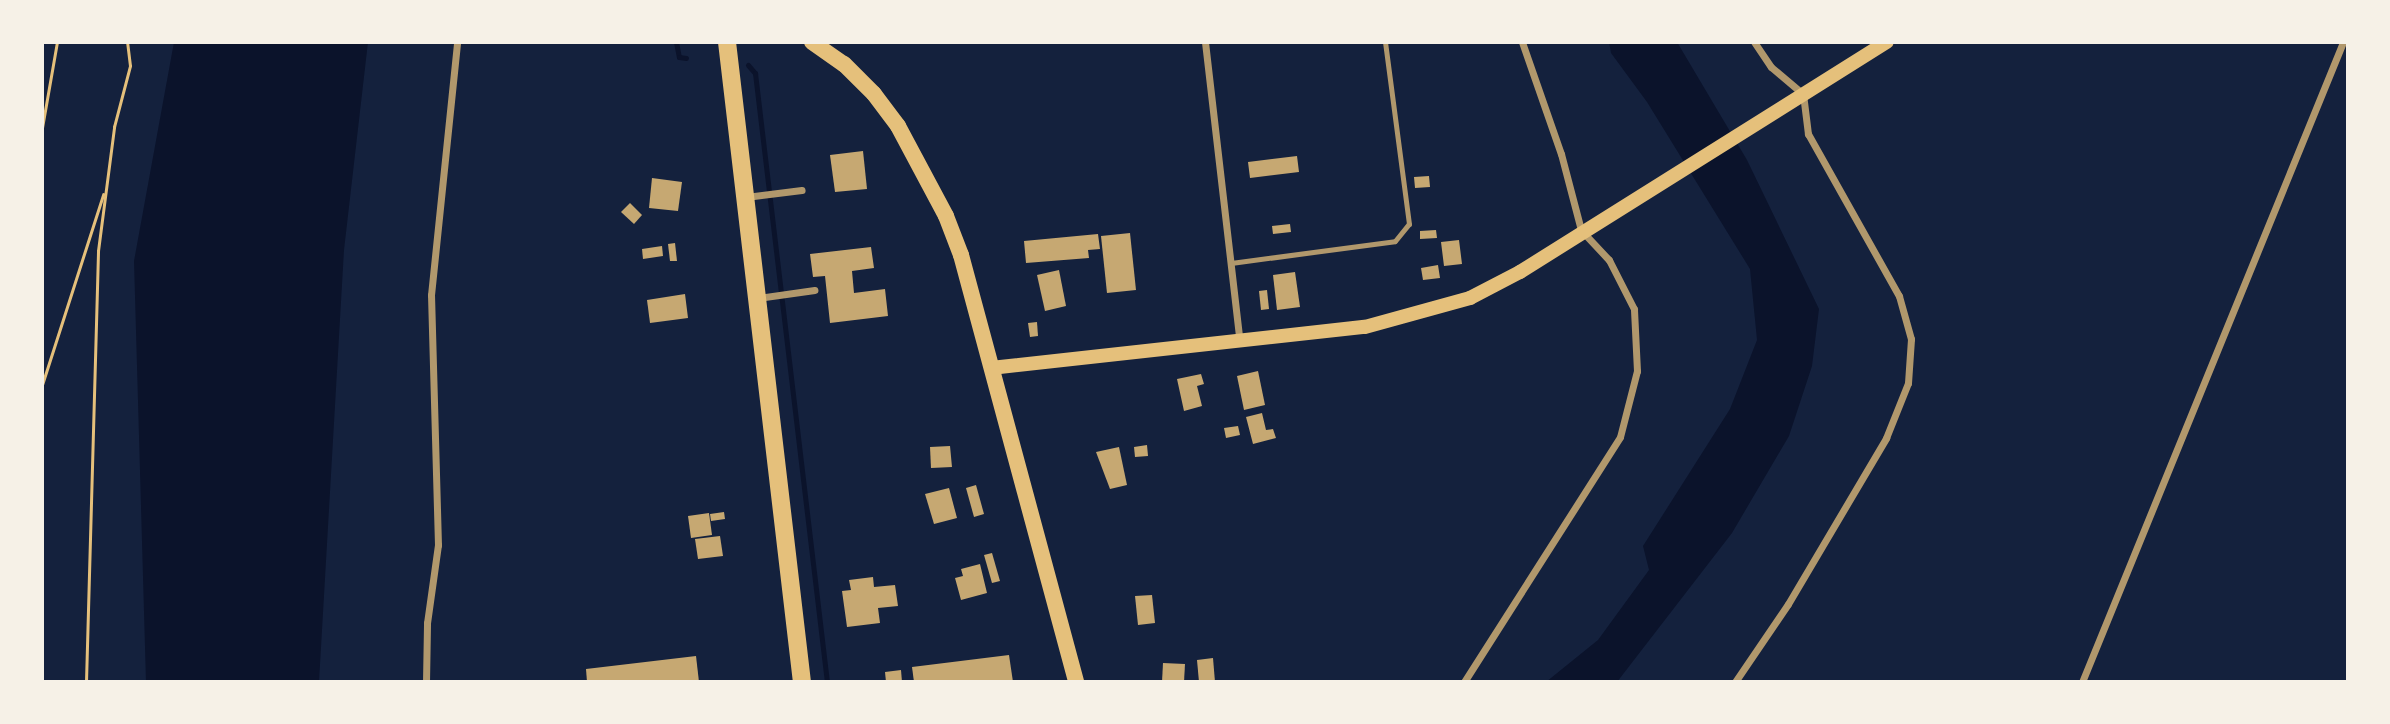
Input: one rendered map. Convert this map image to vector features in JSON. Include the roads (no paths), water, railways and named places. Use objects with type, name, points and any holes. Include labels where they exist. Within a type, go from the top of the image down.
[{"type":"highway","points":[[727,42],[751,196],[763,297],[802,682]]},
{"type":"main road","points":[[812,42],[844,64],[874,94],[916,159],[961,255],[1076,682]]},
{"type":"main road","points":[[991,368],[1240,343],[1365,327],[1471,298],[1520,272],[1604,215],[1887,42]]},
{"type":"street","points":[[426,682],[427,623],[438,545],[431,295],[457,42]]},
{"type":"street","points":[[1205,42],[1240,343]]},
{"type":"street","points":[[1464,682],[1620,438],[1637,371],[1634,309],[1609,260],[1581,230],[1561,154],[1521,42]]},
{"type":"street","points":[[1735,682],[1788,604],[1886,438],[1908,383],[1911,339],[1899,296],[1808,134],[1803,94],[1771,67],[1754,42]]},
{"type":"street","points":[[2082,682],[2343,42]]},
{"type":"street","points":[[751,196],[802,190]]},
{"type":"street","points":[[763,297],[814,290]]},
{"type":"lane","points":[[1231,263],[1395,241],[1409,224],[1385,42]]},
{"type":"water","points":[[174,42],[368,42],[344,250],[319,682],[146,682],[134,261]]},
{"type":"water","points":[[1609,42],[1677,42],[1747,160],[1819,309],[1812,366],[1789,436],[1732,533],[1617,682],[1546,682],[1598,640],[1649,570],[1643,546],[1730,409],[1757,340],[1750,269],[1647,102],[1611,53]]},
{"type":"waterway","points":[[676,42],[679,57],[686,58]]},
{"type":"waterway","points":[[748,65],[755,73],[827,682]]}]
